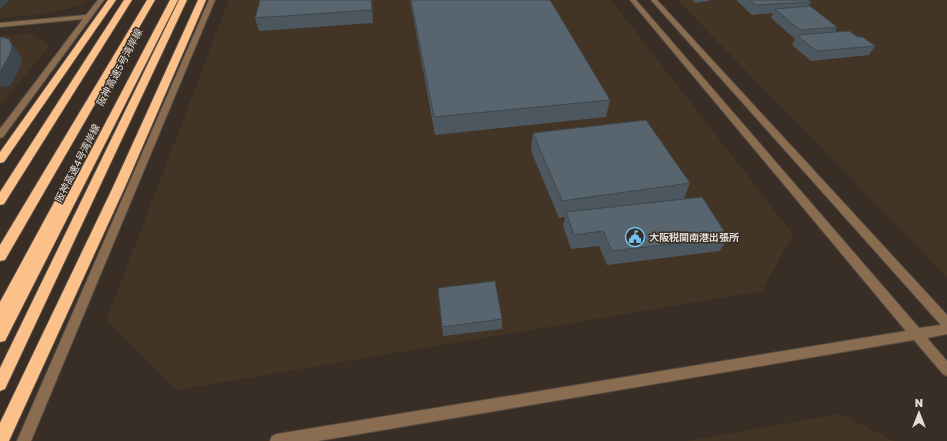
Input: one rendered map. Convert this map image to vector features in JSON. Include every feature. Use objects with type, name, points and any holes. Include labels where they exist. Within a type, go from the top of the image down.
[{"type":"highway","points":[[0,160],[112,0]]},
{"type":"highway","points":[[0,201],[128,0]]},
{"type":"highway","points":[[0,240],[145,0]]},
{"type":"highway","name":"阪神高速5号湾岸線","points":[[0,256],[151,0]]},
{"type":"highway","name":"阪神高速5号湾岸線","points":[[0,315],[169,0]]},
{"type":"highway","name":"阪神高速4号湾岸線","points":[[0,336],[174,0]]},
{"type":"highway","points":[[0,384],[183,0]]},
{"type":"highway","points":[[0,441],[129,166],[202,0]]},
{"type":"street","points":[[0,135],[101,0]]},
{"type":"street","points":[[24,441],[212,0]]},
{"type":"street","points":[[633,0],[947,370]]},
{"type":"street","points":[[654,0],[947,323]]},
{"type":"street","points":[[0,25],[88,18]]},
{"type":"street","points":[[277,441],[947,329]]},
{"type":"shaded area","points":[[0,0],[88,0],[85,3],[53,13],[0,18]]},
{"type":"shaded area","points":[[229,0],[611,0],[793,234],[762,291],[176,390],[106,321]]},
{"type":"shaded area","points":[[677,0],[947,0],[947,277]]},
{"type":"shaded area","points":[[30,33],[50,45],[0,106],[0,36]]},
{"type":"shaded area","points":[[839,414],[894,441],[687,441]]},
{"type":"building","points":[[260,0],[371,0],[372,10],[255,18]]},
{"type":"building","points":[[411,0],[550,0],[610,100],[434,117]]},
{"type":"building","points":[[750,0],[808,0],[811,2],[756,5]]},
{"type":"building","points":[[810,6],[837,27],[800,30],[775,9]]},
{"type":"building","points":[[849,31],[858,37],[863,37],[875,46],[816,51],[797,35]]},
{"type":"building","points":[[0,37],[9,39],[12,45],[11,52],[0,72]]},
{"type":"building","points":[[646,120],[690,183],[562,201],[533,133]]},
{"type":"building","points":[[702,197],[728,237],[612,251],[603,231],[574,235],[566,212]]},
{"type":"building","points":[[495,281],[502,319],[442,327],[438,288]]},
{"type":"place","name":"大阪税関南港出張所","points":[[635,237]]}]
